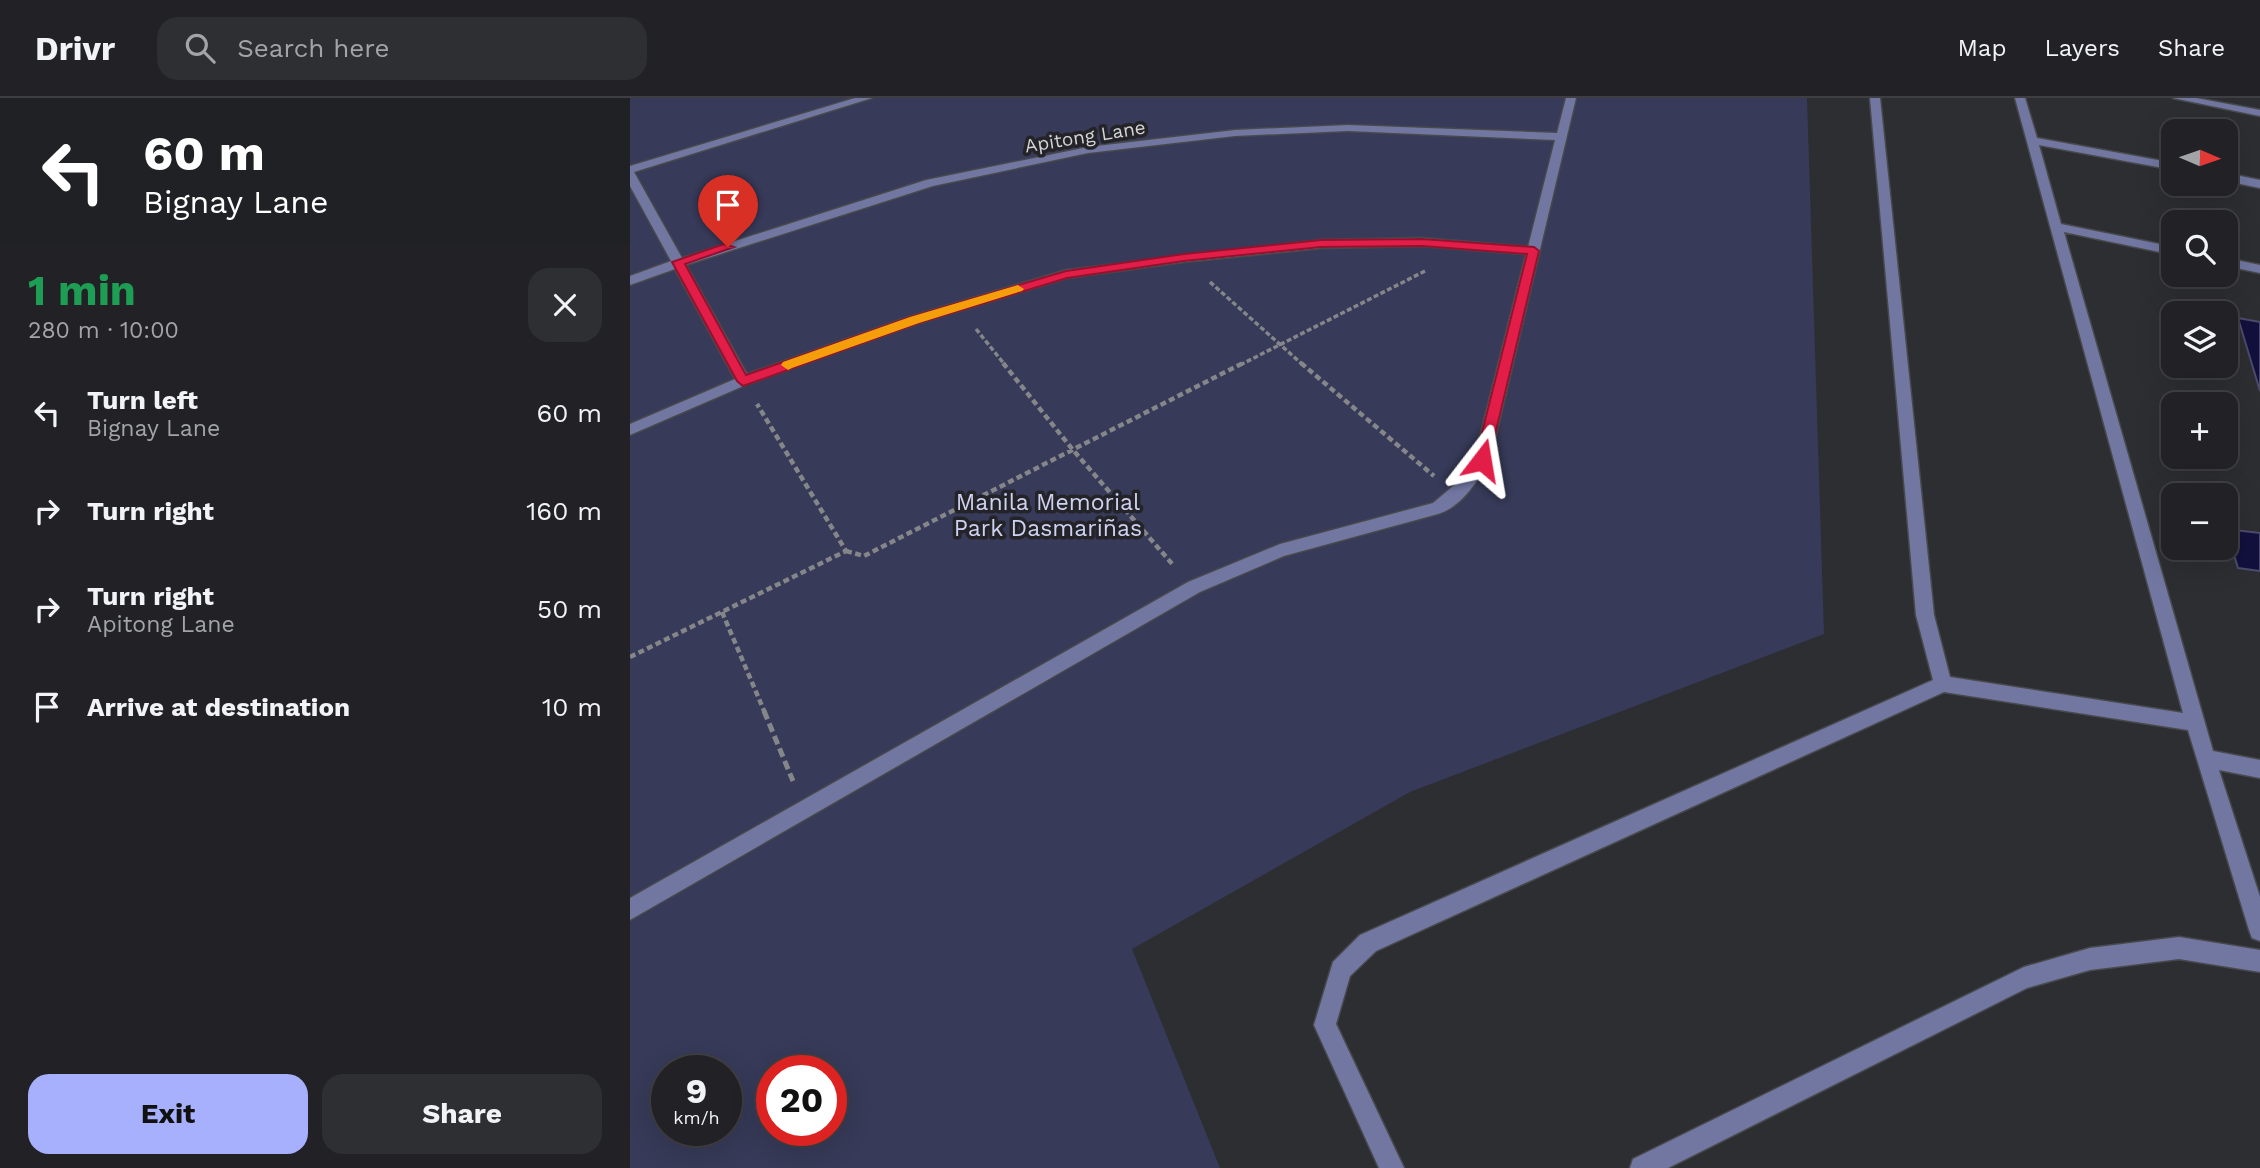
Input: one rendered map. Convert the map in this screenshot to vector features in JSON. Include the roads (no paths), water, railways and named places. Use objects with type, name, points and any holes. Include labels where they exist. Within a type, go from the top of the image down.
[{"type":"street","points":[[743,381],[630,172],[693,149],[867,98]]},
{"type":"street","points":[[630,910],[1193,588],[1280,551],[1438,508],[1457,495],[1472,480],[1482,460],[1571,98]]},
{"type":"street","points":[[1875,98],[1925,615],[1943,684]]},
{"type":"street","points":[[2020,98],[2195,723],[2260,930]]},
{"type":"street","points":[[2178,98],[2260,113]]},
{"type":"street","name":"Apitong Lane","points":[[630,281],[678,262],[930,183],[1088,150],[1235,133],[1348,128],[1561,137]]},
{"type":"street","points":[[2030,140],[2161,165]]},
{"type":"street","points":[[2238,179],[2260,184]]},
{"type":"street","points":[[2055,226],[2161,248]]},
{"type":"street","points":[[630,430],[743,381],[958,306],[1066,274],[1184,258],[1321,244],[1422,242],[1534,251]]},
{"type":"street","points":[[2238,264],[2260,269]]},
{"type":"street","points":[[1392,1168],[1325,1025],[1340,970],[1368,943],[1943,684],[2195,723]]},
{"type":"street","points":[[2207,759],[2260,769]]},
{"type":"street","points":[[1642,1168],[2024,978],[2090,959],[2179,948],[2260,961]]},
{"type":"park label","name":"Manila Memorial Park Dasmariñas","points":[[1048,515]]}]
